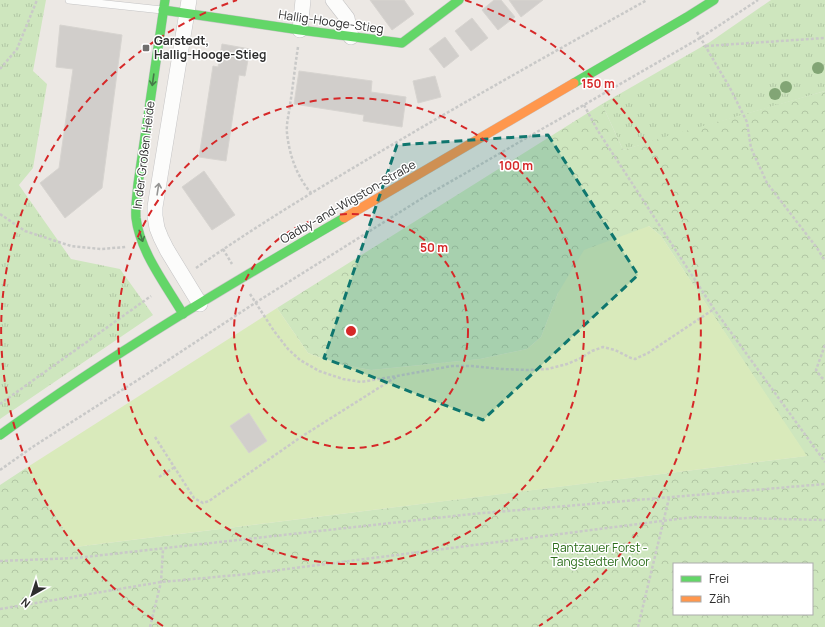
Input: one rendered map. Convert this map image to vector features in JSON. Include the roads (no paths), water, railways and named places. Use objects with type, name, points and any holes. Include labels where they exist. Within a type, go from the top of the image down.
[{"type":"main road","name":"In der Großen Heide","points":[[165,0],[138,184],[136,218],[142,240],[153,263],[183,314]]},
{"type":"main road","name":"Hallig-Hooge-Stieg","points":[[188,7],[300,30],[402,43],[459,0]]},
{"type":"main road","name":"Oadby-and-Wigston-Straße","points":[[0,435],[121,352],[240,279],[714,0]]},
{"type":"main road","points":[[163,10],[188,7]]},
{"type":"street","points":[[300,30],[303,0]]},
{"type":"street","points":[[333,0],[347,18],[351,37]]},
{"type":"street","name":"In der Großen Heide","points":[[188,7],[155,207],[155,216],[157,228],[167,250],[200,304]]},
{"type":"lane","points":[[69,0],[163,10]]},
{"type":"place","name":"Garstedt, Hallig-Hooge-Stieg","points":[[146,48]]},
{"type":"park label","name":"Rantzauer Forst - Tangstedter Moor","points":[[600,555]]}]
